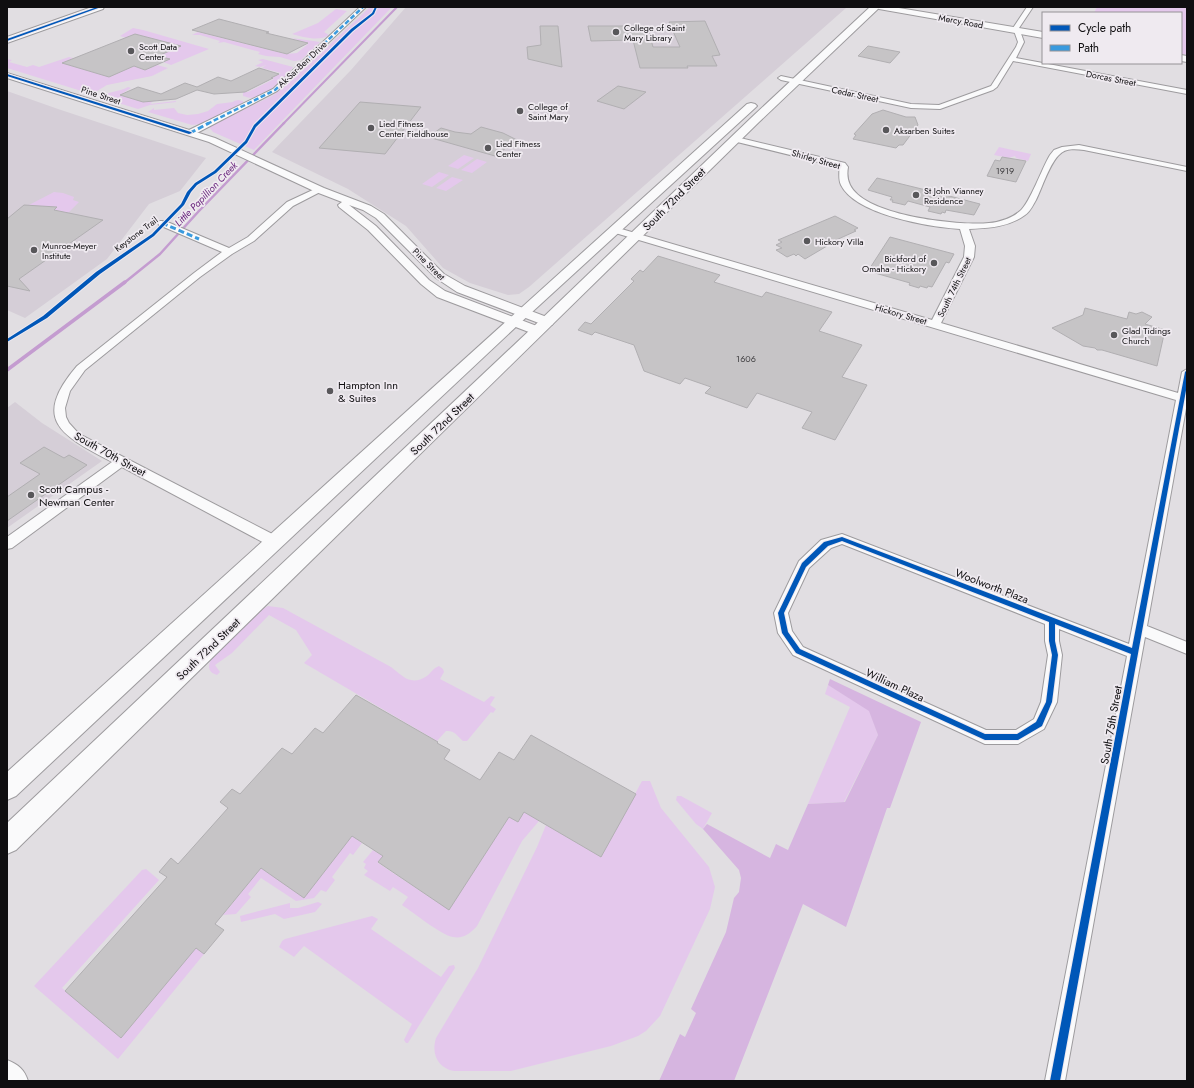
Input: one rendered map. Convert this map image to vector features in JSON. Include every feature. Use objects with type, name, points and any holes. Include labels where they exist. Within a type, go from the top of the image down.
[{"type":"main road","points":[[7,40],[100,7]]},
{"type":"main road","name":"South 72nd Street","points":[[7,841],[875,7]]},
{"type":"main road","name":"Mercy Road","points":[[879,7],[1016,29]]},
{"type":"main road","name":"Mercy Road","points":[[900,7],[1042,34]]},
{"type":"main road","points":[[778,81],[790,70]]},
{"type":"main road","name":"South 72nd Street","points":[[7,788],[519,317],[759,99]]},
{"type":"main road","points":[[7,1075],[12,1081]]},
{"type":"street","name":"Ak-Sar-Ben Drive","points":[[190,133],[274,90],[363,7]]},
{"type":"street","points":[[1016,29],[1030,7]]},
{"type":"street","name":"Cedar Street","points":[[778,81],[796,82],[911,106],[930,108],[946,105],[994,87],[1021,44],[1016,29]]},
{"type":"street","name":"Dorcas Street","points":[[1012,59],[1187,92]]},
{"type":"street","name":"Pine Street","points":[[7,75],[190,133],[229,148],[276,169],[320,190],[352,211],[372,228],[434,289],[457,301],[519,317],[543,327]]},
{"type":"street","name":"Shirley Street","points":[[736,139],[842,165],[844,167],[843,180],[846,188],[857,198],[873,207],[925,222],[964,226]]},
{"type":"street","points":[[964,226],[998,224],[1013,220],[1029,205],[1055,153],[1069,148],[1092,149],[1187,169]]},
{"type":"street","name":"South 70th Street","points":[[275,542],[90,445],[72,434],[64,425],[60,412],[61,398],[68,383],[87,363],[197,275],[229,252],[251,239],[290,204],[320,190]]},
{"type":"street","points":[[162,223],[229,252]]},
{"type":"street","name":"South 74th Street","points":[[935,324],[969,257],[970,246],[964,226]]},
{"type":"street","name":"Hickory Street","points":[[615,230],[1184,398]]},
{"type":"street","name":"South 75th Street","points":[[1055,1081],[1134,652],[1184,398],[1187,372]]},
{"type":"street","points":[[7,544],[122,461]]},
{"type":"street","name":"Woolworth Plaza","points":[[798,651],[785,633],[781,613],[804,565],[826,544],[842,539],[1134,652]]},
{"type":"street","name":"William Plaza","points":[[798,651],[984,737],[1018,737],[1039,724],[1048,702],[1055,656],[1052,641],[1052,620]]},
{"type":"street","points":[[1139,630],[1187,648]]},
{"type":"shaded area","points":[[370,7],[392,7],[254,150],[213,132],[209,127],[272,96],[283,88]]},
{"type":"shaded area","name":"College of Saint Mary","points":[[406,7],[846,8],[529,287],[519,294],[508,295],[470,283],[443,268],[406,226],[348,189],[272,152],[351,70]]},
{"type":"shaded area","points":[[1097,7],[1187,7],[1187,55],[1182,54],[1182,12],[1094,12]]},
{"type":"shaded area","points":[[336,9],[347,11],[324,32],[329,35],[316,39],[292,34],[318,23]]},
{"type":"shaded area","points":[[133,28],[209,49],[171,65],[163,62],[170,59],[158,56],[181,46],[135,34],[126,38],[120,36]]},
{"type":"shaded area","points":[[198,32],[286,54],[297,53],[308,44],[292,38],[320,42],[301,60],[294,61],[280,57],[258,54],[260,52],[224,42],[218,43],[220,41],[200,35],[192,35]]},
{"type":"shaded area","points":[[69,57],[73,58],[62,63],[109,77],[134,66],[145,70],[157,65],[168,68],[152,76],[107,85],[97,91],[88,93],[7,68],[7,59],[12,60],[9,62],[27,67],[33,65],[39,67]]},
{"type":"shaded area","points":[[263,59],[293,67],[281,81],[266,92],[252,98],[243,96],[243,92],[248,92],[274,79],[272,78],[281,73],[262,68],[266,65],[261,67],[255,66],[263,62],[258,60]]},
{"type":"shaded area","points":[[128,87],[131,88],[120,95],[143,102],[153,101],[150,104],[176,102],[150,105],[138,109],[99,97]]},
{"type":"shaded area","points":[[7,91],[206,158],[180,191],[149,204],[107,259],[25,318],[7,310]]},
{"type":"shaded area","points":[[238,100],[243,101],[243,104],[201,124],[192,125],[148,112],[154,108],[154,110],[174,108],[178,113],[187,115],[198,114],[208,111],[217,104]]},
{"type":"shaded area","points":[[999,147],[1031,154],[1028,161],[1016,158],[1015,156],[1009,158],[994,155]]},
{"type":"shaded area","points":[[464,155],[474,158],[458,169],[448,166]]},
{"type":"shaded area","points":[[477,159],[487,162],[472,173],[461,170]]},
{"type":"shaded area","points":[[439,172],[449,175],[432,187],[422,184]]},
{"type":"shaded area","points":[[452,177],[463,180],[446,191],[436,188]]},
{"type":"shaded area","points":[[54,192],[63,193],[74,197],[73,200],[79,202],[68,213],[54,210],[56,207],[27,206]]},
{"type":"shaded area","name":"Scott Campus - Newman Center","points":[[15,402],[42,423],[102,461],[7,528],[7,408]]},
{"type":"shaded area","points":[[268,606],[283,608],[391,667],[407,679],[421,679],[439,666],[444,672],[440,679],[484,702],[491,696],[495,697],[490,705],[496,709],[493,713],[491,712],[467,741],[463,741],[452,731],[446,731],[437,741],[304,663],[312,655],[296,630],[269,615],[232,653],[215,665],[220,672],[217,675],[212,673],[209,667],[211,660],[263,609]]},
{"type":"shaded area","points":[[830,679],[921,722],[890,808],[887,808],[846,927],[803,904],[734,1081],[659,1081],[680,1034],[685,1037],[696,1013],[691,1009],[726,932],[734,898],[739,892],[741,878],[739,870],[703,829],[707,824],[770,858],[776,844],[788,850],[808,804],[845,802],[878,735],[869,711],[828,685]]},
{"type":"shaded area","points":[[828,685],[870,711],[878,735],[844,802],[808,804],[850,707],[825,694]]},
{"type":"shaded area","points":[[642,781],[650,781],[661,808],[709,867],[715,887],[710,909],[660,1016],[646,1031],[638,1036],[611,1046],[511,1071],[454,1071],[444,1067],[435,1055],[434,1049],[436,1038],[478,968],[537,847],[546,825],[601,857]]},
{"type":"shaded area","points":[[677,796],[681,796],[712,813],[703,829],[696,824],[676,800]]},
{"type":"shaded area","points":[[524,812],[539,821],[522,841],[477,926],[463,936],[453,937],[435,928],[402,905],[408,897],[393,887],[390,891],[364,875],[368,871],[364,868],[366,864],[363,862],[373,850],[383,856],[378,863],[449,910],[509,817],[518,822]]},
{"type":"shaded area","points":[[352,836],[362,843],[353,855],[350,853],[332,877],[335,880],[326,892],[321,890],[314,898],[296,901],[261,878],[248,894],[251,897],[236,914],[223,915],[261,868],[304,898]]},
{"type":"shaded area","points":[[146,869],[159,880],[62,988],[121,1038],[196,948],[204,954],[118,1059],[34,986],[142,870]]},
{"type":"shaded area","points":[[318,902],[322,904],[315,912],[284,919],[275,914],[241,922],[240,916],[290,903],[290,908],[298,908]]},
{"type":"shaded area","points":[[372,916],[378,919],[371,929],[441,977],[449,966],[454,965],[455,968],[408,1043],[404,1040],[412,1024],[304,946],[294,957],[279,947],[285,939]]},
{"type":"building","points":[[219,19],[269,32],[266,33],[308,43],[287,54],[192,30]]},
{"type":"building","points":[[705,21],[720,55],[712,56],[717,66],[687,66],[688,68],[640,68],[633,40],[591,41],[588,26],[643,26],[648,29],[653,47],[680,47],[669,22]]},
{"type":"building","points":[[540,26],[558,26],[562,67],[528,59],[527,47],[541,45]]},
{"type":"building","name":"Scott Data Center","points":[[135,34],[181,46],[158,56],[170,59],[145,70],[134,66],[109,77],[62,63]]},
{"type":"building","points":[[868,46],[900,52],[890,63],[858,56]]},
{"type":"building","points":[[259,68],[279,74],[245,92],[214,94],[197,90],[176,99],[143,102],[120,95],[138,87],[161,94],[185,83],[197,87],[218,77],[231,81]]},
{"type":"building","points":[[618,86],[646,92],[624,109],[597,101]]},
{"type":"building","name":"Lied Fitness Center Fieldhouse","points":[[360,102],[421,107],[385,154],[319,148]]},
{"type":"building","name":"Aksarben Suites","points":[[883,110],[906,117],[915,117],[918,125],[903,145],[899,145],[896,148],[853,139],[856,135],[854,134],[872,114]]},
{"type":"building","name":"Lied Fitness Center","points":[[481,127],[503,133],[517,140],[495,156],[428,137],[441,128],[471,134]]},
{"type":"building","points":[[1002,157],[1026,161],[1016,182],[987,176],[995,160],[1000,161]]},
{"type":"building","name":"St John Vianney Residence","points":[[877,178],[980,204],[974,215],[946,210],[945,213],[942,212],[941,214],[928,211],[930,207],[908,201],[905,205],[892,202],[893,200],[890,200],[892,197],[868,190]]},
{"type":"building","name":"Munroe-Meyer Institute","points":[[24,205],[57,207],[54,210],[103,220],[19,279],[30,291],[7,286],[7,219]]},
{"type":"building","name":"Hickory Villa","points":[[835,216],[858,228],[854,230],[856,231],[825,245],[827,246],[805,259],[798,254],[796,256],[794,254],[787,257],[776,250],[782,248],[776,245],[782,242],[778,240]]},
{"type":"building","name":"Bickford of Omaha - Hickory","points":[[890,237],[954,254],[949,263],[946,262],[932,287],[928,286],[927,288],[920,286],[919,288],[909,285],[910,283],[868,271]]},
{"type":"building","points":[[658,256],[720,275],[714,282],[762,297],[766,292],[832,312],[819,331],[862,345],[842,377],[867,385],[835,440],[802,428],[812,412],[757,393],[747,408],[705,393],[711,387],[685,378],[680,384],[644,371],[634,345],[595,332],[592,335],[578,330],[585,322],[591,324],[634,281],[631,279],[640,270],[643,272]]},
{"type":"building","name":"Glad Tidings Church","points":[[1085,308],[1127,319],[1129,312],[1136,314],[1142,312],[1152,317],[1145,324],[1165,330],[1157,366],[1102,350],[1097,350],[1095,348],[1083,346],[1052,328],[1083,315]]},
{"type":"building","points":[[44,447],[64,458],[69,455],[87,465],[7,521],[7,497],[40,474],[20,463]]},
{"type":"building","points":[[356,695],[450,750],[444,759],[480,780],[499,752],[514,760],[531,735],[636,794],[601,857],[524,812],[518,822],[509,817],[449,910],[378,862],[383,856],[352,836],[304,898],[261,868],[215,924],[224,930],[204,954],[196,948],[121,1038],[65,991],[167,877],[159,872],[171,858],[178,864],[228,808],[220,802],[232,789],[240,794],[282,748],[292,754],[315,728],[323,733]]},
{"type":"waterway","name":"Little Papillion Creek","points":[[283,124],[397,7]]},
{"type":"waterway","name":"Little Papillion Creek","points":[[124,283],[160,254],[198,212],[284,123]]},
{"type":"waterway","name":"Little Papillion Creek","points":[[7,370],[125,282]]},
{"type":"marked path","points":[[190,133],[275,90],[363,7]]},
{"type":"marked path","points":[[162,223],[199,239]]},
{"type":"cycle path","points":[[7,40],[100,7]]},
{"type":"cycle path","name":"Keystone Trail","points":[[7,341],[45,317],[98,273],[153,235],[183,204],[189,192],[196,184],[215,172],[246,142],[255,126],[352,30],[373,13],[376,7]]},
{"type":"cycle path","points":[[7,75],[190,133]]},
{"type":"cycle path","points":[[1055,1081],[1187,372]]},
{"type":"cycle path","points":[[1052,621],[1052,641],[1055,655],[1049,702],[1039,724],[1018,737],[985,737],[798,651],[785,633],[781,613],[804,565],[826,544],[842,539],[1134,652]]},
{"type":"place","name":"College of Saint Mary Library","points":[[616,32]]},
{"type":"place","name":"Scott Data Center","points":[[131,51]]},
{"type":"place","name":"College of Saint Mary","points":[[520,111]]},
{"type":"place","name":"Lied Fitness Center Fieldhouse","points":[[371,128]]},
{"type":"place","name":"Aksarben Suites","points":[[886,130]]},
{"type":"place","name":"Lied Fitness Center","points":[[488,148]]},
{"type":"place","name":"St John Vianney Residence","points":[[916,195]]},
{"type":"place","name":"Hickory Villa","points":[[807,241]]},
{"type":"place","name":"Munroe-Meyer Institute","points":[[34,250]]},
{"type":"place","name":"Bickford of Omaha - Hickory","points":[[934,263]]},
{"type":"place","name":"Glad Tidings Church","points":[[1114,335]]},
{"type":"place","name":"Hampton Inn & Suites","points":[[330,391]]},
{"type":"place","name":"Scott Campus - Newman Center","points":[[31,495]]}]
